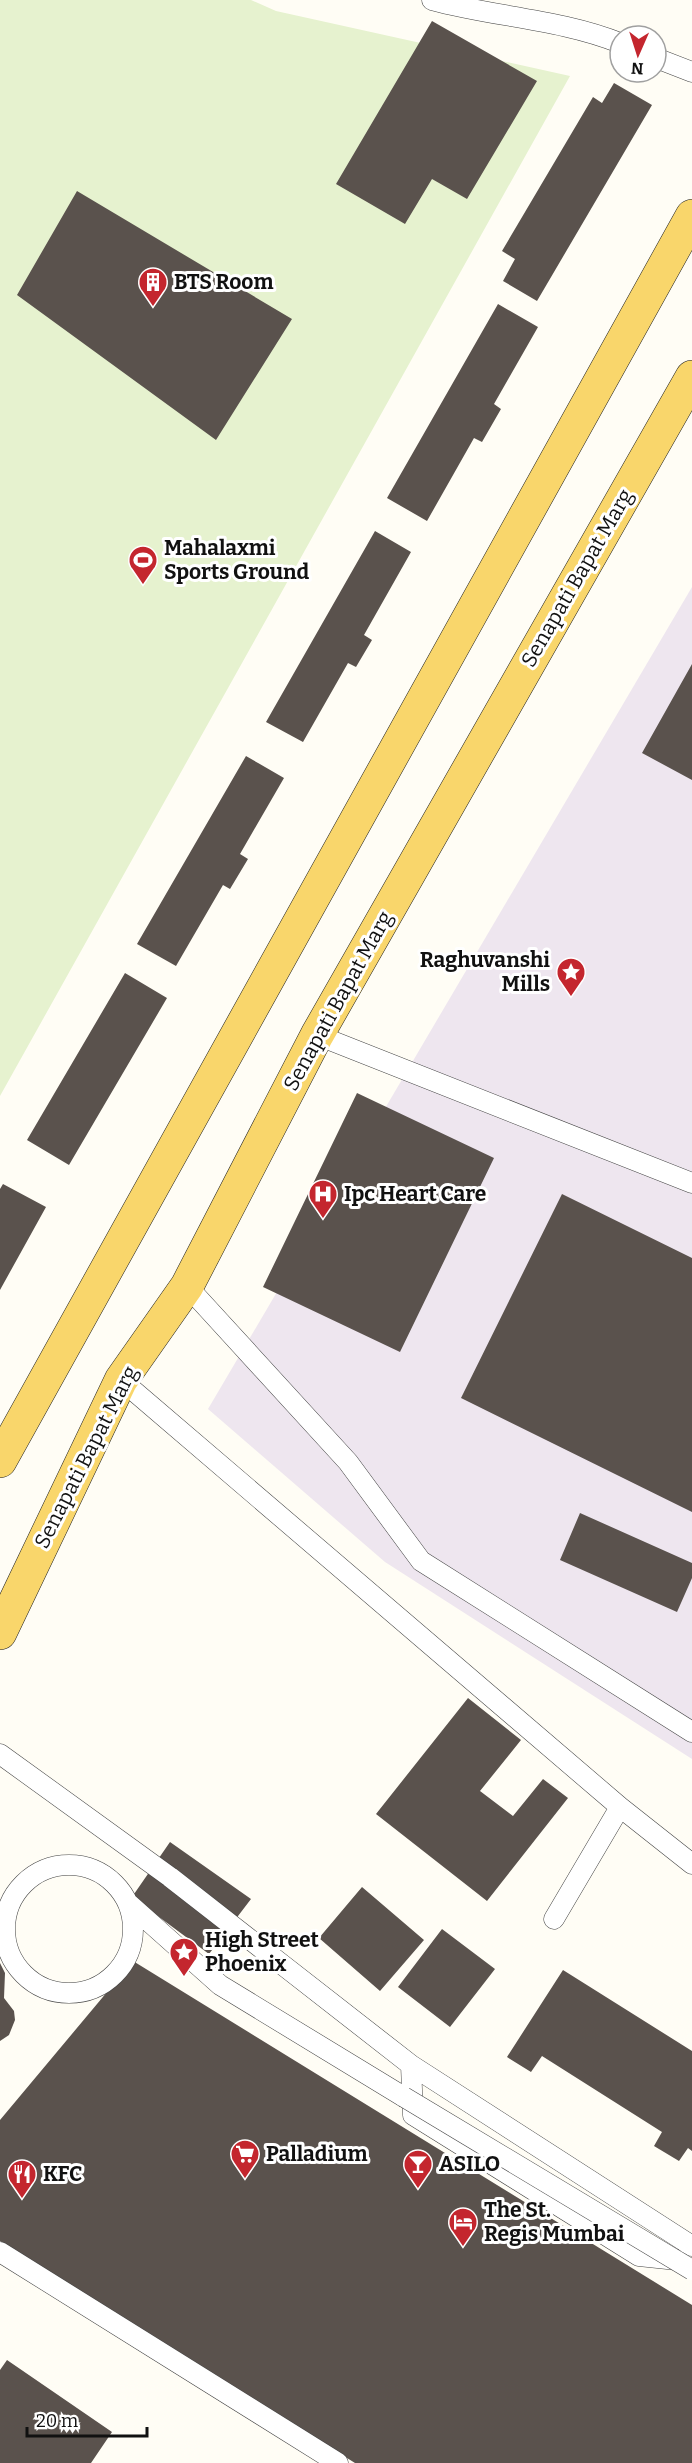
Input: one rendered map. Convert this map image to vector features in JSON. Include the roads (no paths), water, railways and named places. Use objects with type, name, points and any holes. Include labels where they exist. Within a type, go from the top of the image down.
[{"type":"main road","points":[[0,1461],[692,216]]},
{"type":"main road","name":"Senapati Bapat Marg","points":[[0,1633],[121,1380],[187,1286],[317,1035],[692,377]]},
{"type":"lane","points":[[432,0],[459,8],[589,31],[608,38]]},
{"type":"lane","points":[[668,63],[692,72]]},
{"type":"lane","points":[[317,1035],[692,1183]]},
{"type":"lane","points":[[187,1286],[348,1462],[421,1561],[692,1732]]},
{"type":"lane","points":[[121,1380],[620,1807],[692,1864]]},
{"type":"lane","points":[[0,1754],[170,1877],[411,2065],[692,2246]]},
{"type":"lane","points":[[554,1919],[620,1807]]},
{"type":"lane","points":[[128,1903],[134,1924],[132,1945],[124,1963],[110,1978],[93,1989],[73,1994],[53,1991],[34,1984],[18,1970],[2,1936],[6,1911],[16,1890],[33,1875],[54,1867],[76,1865],[98,1871],[116,1884],[128,1903],[220,1986],[692,2270]]},
{"type":"lane","points":[[411,2065],[413,2115],[639,2256],[692,2261]]},
{"type":"lane","points":[[0,2252],[338,2463]]},
{"type":"place","name":"BTS Room","points":[[153,308]]},
{"type":"place","name":"Mahalaxmi Sports Ground","points":[[143,586]]},
{"type":"place","name":"Raghuvanshi Mills","points":[[571,998]]},
{"type":"place","name":"Ipc Heart Care","points":[[323,1220]]},
{"type":"place","name":"High Street Phoenix","points":[[184,1978]]},
{"type":"place","name":"Palladium","points":[[245,2180]]},
{"type":"place","name":"ASILO","points":[[418,2190]]},
{"type":"place","name":"KFC","points":[[22,2200]]},
{"type":"place","name":"The St. Regis Mumbai","points":[[463,2248]]}]
